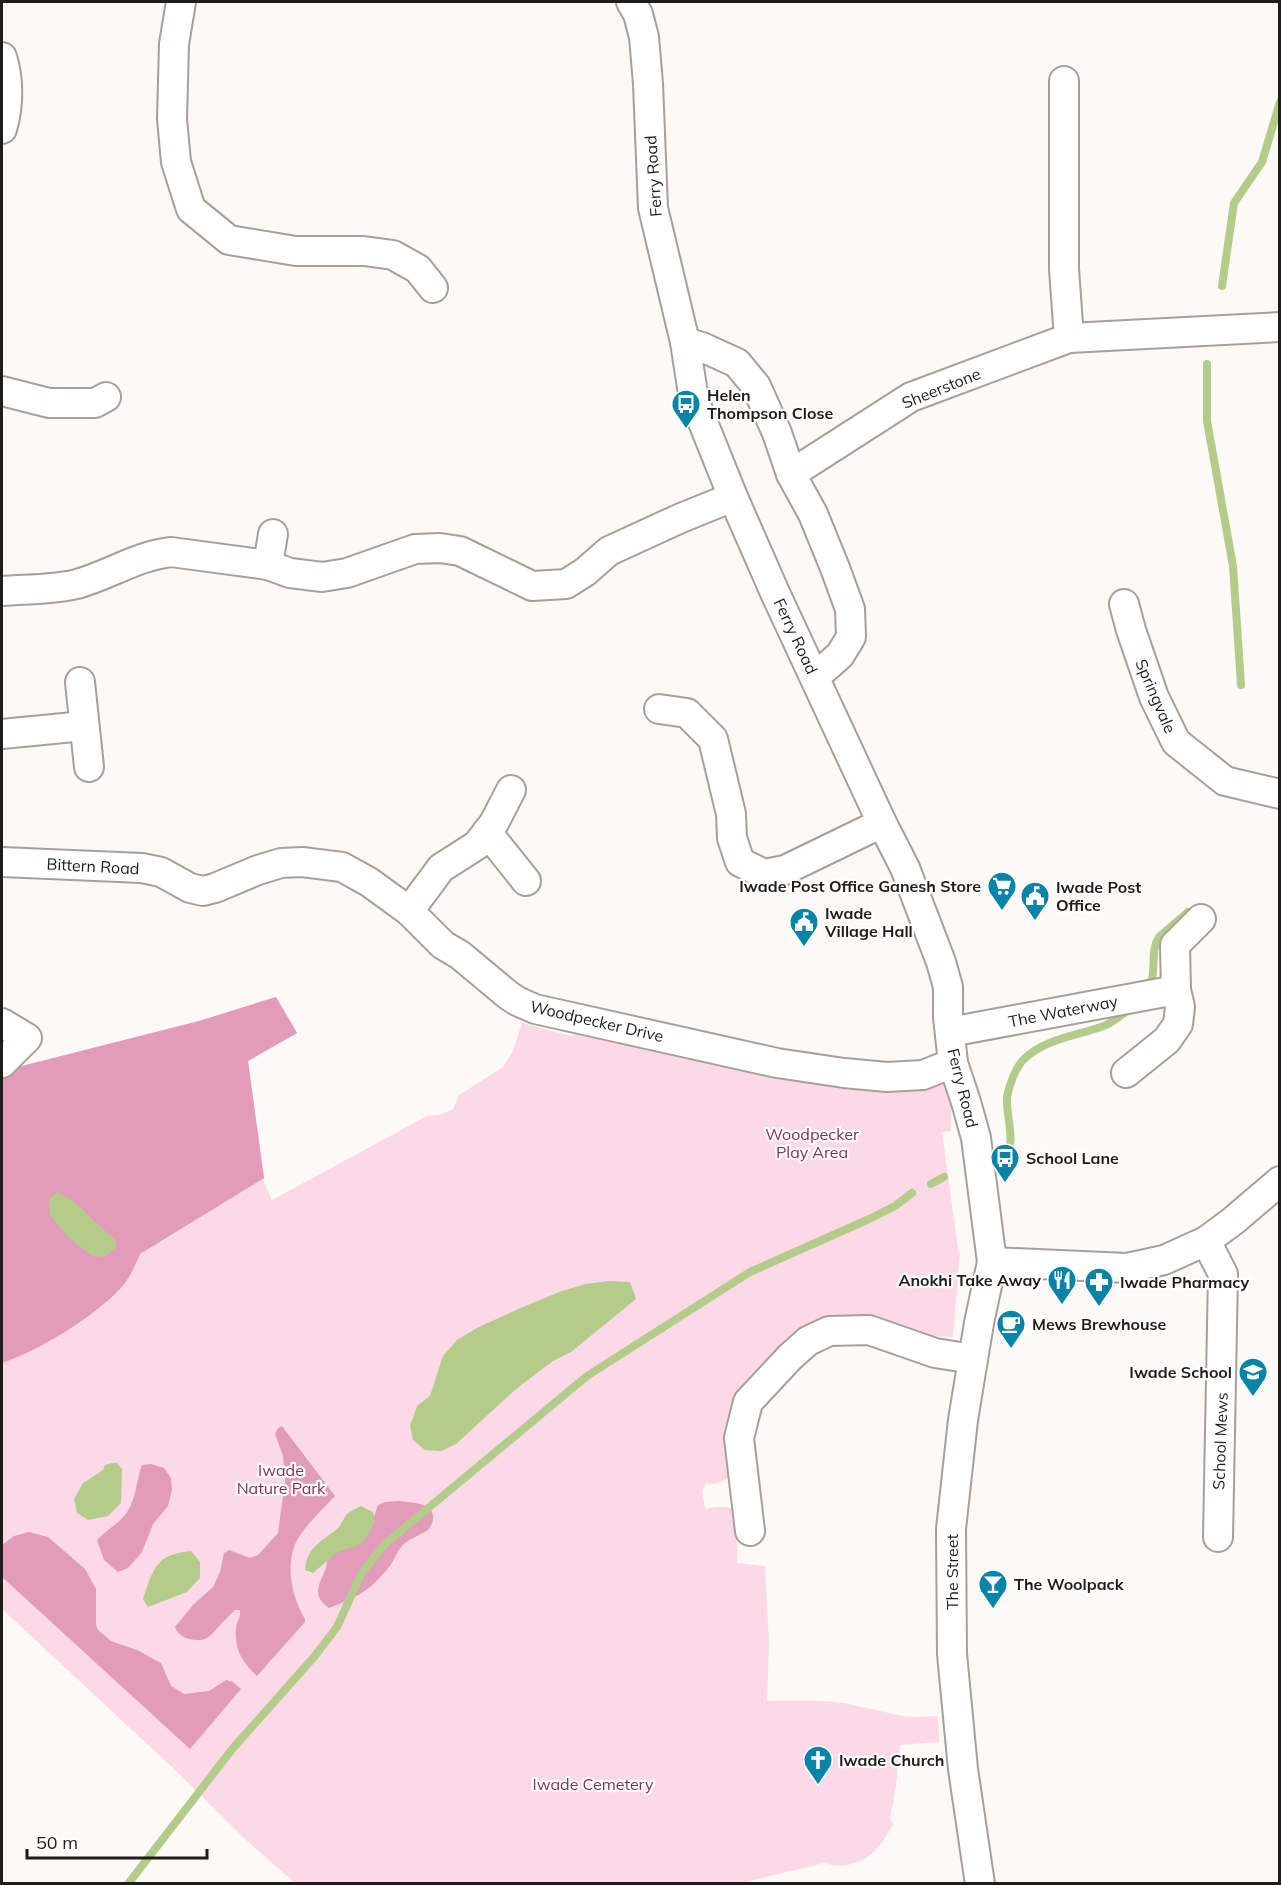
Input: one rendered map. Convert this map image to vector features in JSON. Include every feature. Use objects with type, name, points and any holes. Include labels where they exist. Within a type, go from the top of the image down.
[{"type":"street","points":[[181,2],[174,44],[172,119],[176,162],[191,209],[229,240],[296,251],[364,251],[393,255],[428,270]]},
{"type":"street","name":"Ferry Road","points":[[631,2],[638,14],[644,37],[653,208],[685,342],[694,400],[776,595],[882,824],[905,868],[941,962],[948,987],[948,1017],[953,1064],[976,1138],[992,1263]]},
{"type":"street","points":[[2,57],[7,72],[6,115],[2,129]]},
{"type":"street","points":[[1064,81],[1064,269],[1069,338]]},
{"type":"street","name":"Sheerstone","points":[[791,474],[911,397],[1069,338],[1280,327]]},
{"type":"street","points":[[685,342],[737,363],[756,386],[777,433],[791,474],[813,514],[850,609],[851,637],[840,655],[815,677]]},
{"type":"street","points":[[2,391],[49,403],[95,403],[106,397]]},
{"type":"street","points":[[2,591],[75,585],[138,560],[171,552],[268,565],[290,573],[322,578],[347,573],[415,549],[440,548],[460,551],[532,586],[566,584],[585,572],[609,551],[733,497]]},
{"type":"street","points":[[268,565],[273,534]]},
{"type":"street","name":"Springvale","points":[[1124,604],[1154,697],[1176,742],[1225,781],[1280,794]]},
{"type":"street","points":[[80,682],[89,767]]},
{"type":"street","points":[[659,709],[687,713],[713,739],[731,814],[732,838],[740,862],[764,874],[785,870],[882,824]]},
{"type":"street","points":[[2,734],[84,726]]},
{"type":"street","points":[[409,911],[441,868],[477,845],[494,823],[511,790]]},
{"type":"street","points":[[487,832],[526,881]]},
{"type":"street","name":"Bittern Road","points":[[2,862],[142,868],[161,872],[190,888],[203,891],[215,888]]},
{"type":"street","name":"Woodpecker Drive","points":[[215,888],[281,863],[303,862],[342,867],[369,882],[409,911],[443,945],[460,955],[517,1001],[535,1009],[777,1063],[844,1072],[887,1077],[923,1075],[953,1064]]},
{"type":"street","points":[[1126,1073],[1167,1040],[1178,1024],[1180,1007],[1155,994],[1175,945],[1201,919]]},
{"type":"street","name":"The Waterway","points":[[950,1032],[1155,994]]},
{"type":"street","points":[[2,1023],[27,1038],[2,1063]]},
{"type":"street","points":[[992,1263],[1126,1268],[1164,1260],[1206,1241],[1280,1181]]},
{"type":"street","name":"School Mews","points":[[1206,1241],[1223,1274],[1218,1537]]},
{"type":"street","name":"The Street","points":[[981,1884],[963,1769],[952,1654],[951,1529],[963,1420],[992,1263]]},
{"type":"street","points":[[750,1531],[739,1438],[748,1402],[808,1341],[829,1331],[869,1330],[936,1353],[973,1359]]},
{"type":"green space","name":"Iwade Nature Park","points":[[276,997],[297,1033],[248,1061],[265,1185],[272,1200],[427,1116],[439,1115],[453,1109],[459,1095],[503,1067],[512,1053],[522,1023],[571,1036],[584,1032],[614,1037],[621,1044],[726,1061],[752,1073],[843,1089],[938,1080],[949,1087],[952,1095],[951,1131],[942,1132],[960,1254],[953,1337],[924,1336],[876,1319],[765,1366],[731,1477],[718,1483],[706,1484],[702,1490],[705,1509],[725,1507],[736,1510],[737,1563],[765,1566],[769,1644],[767,1701],[823,1701],[844,1703],[907,1717],[938,1716],[939,1742],[900,1745],[890,1818],[893,1824],[882,1843],[869,1856],[847,1865],[824,1863],[742,1883],[295,1883],[246,1840],[174,1769],[2,1609],[2,1071],[199,1021]]},
{"type":"shaded area","points":[[276,997],[297,1033],[248,1061],[264,1178],[140,1254],[123,1286],[108,1301],[80,1322],[32,1350],[2,1363],[2,1071],[199,1021]]},
{"type":"shaded area","points":[[58,1192],[76,1203],[115,1239],[117,1247],[104,1257],[92,1256],[68,1237],[50,1215],[49,1199]]},
{"type":"shaded area","points":[[609,1281],[630,1282],[636,1299],[571,1352],[553,1361],[516,1389],[456,1444],[441,1451],[425,1450],[413,1440],[410,1426],[417,1406],[430,1396],[443,1356],[457,1340],[477,1328],[559,1292],[586,1284]]},
{"type":"shaded area","points":[[282,1426],[335,1496],[312,1520],[294,1547],[291,1566],[292,1584],[305,1622],[257,1676],[243,1660],[236,1642],[240,1610],[235,1610],[211,1635],[204,1639],[186,1638],[178,1633],[175,1627],[193,1605],[213,1587],[220,1572],[224,1553],[229,1550],[250,1558],[258,1555],[278,1533],[285,1481],[283,1456],[275,1434]]},
{"type":"shaded area","points":[[117,1463],[122,1469],[121,1503],[108,1516],[88,1520],[77,1513],[74,1499],[83,1483],[103,1470],[105,1465]]},
{"type":"shaded area","points":[[151,1464],[164,1468],[171,1478],[172,1490],[168,1506],[153,1524],[142,1552],[128,1568],[118,1572],[104,1560],[97,1540],[119,1522],[129,1510],[142,1465]]},
{"type":"shaded area","points":[[400,1501],[421,1504],[430,1509],[433,1518],[430,1527],[404,1544],[389,1567],[369,1588],[329,1608],[320,1599],[318,1589],[329,1553],[370,1528],[378,1505]]},
{"type":"shaded area","points":[[361,1506],[373,1512],[375,1521],[366,1539],[355,1547],[339,1551],[313,1573],[305,1570],[312,1550],[339,1527],[348,1513]]},
{"type":"shaded area","points":[[29,1532],[48,1537],[85,1569],[96,1589],[98,1630],[111,1641],[137,1650],[161,1663],[171,1686],[184,1694],[209,1691],[226,1680],[233,1682],[241,1689],[190,1749],[2,1577],[2,1545],[14,1536]]},
{"type":"shaded area","points":[[191,1551],[200,1562],[200,1578],[187,1592],[148,1607],[143,1599],[153,1571],[170,1556]]},
{"type":"waterway","points":[[1222,286],[1234,203],[1262,162],[1280,102]]},
{"type":"waterway","points":[[1207,364],[1207,421],[1233,566],[1241,685]]},
{"type":"waterway","points":[[1148,988],[1153,976],[1154,949],[1159,937],[1188,912]]},
{"type":"waterway","points":[[1002,1159],[1007,1153],[1011,1138],[1007,1097],[1013,1076],[1021,1062],[1041,1047],[1105,1026],[1128,1010]]},
{"type":"waterway","points":[[931,1184],[944,1177]]},
{"type":"waterway","points":[[128,1884],[233,1748],[314,1657],[337,1627],[361,1574],[385,1544],[587,1376],[750,1272],[867,1220],[895,1206],[912,1193]]},
{"type":"place","name":"Helen Thompson Close","points":[[686,430]]},
{"type":"place","name":"Iwade Post Office Ganesh Store","points":[[1002,912]]},
{"type":"place","name":"Iwade Post Office","points":[[1035,922]]},
{"type":"place","name":"Iwade Village Hall","points":[[804,948]]},
{"type":"place","name":"School Lane","points":[[1005,1184]]},
{"type":"place","name":"Anokhi Take Away","points":[[1062,1306]]},
{"type":"place","name":"Iwade Pharmacy","points":[[1099,1308]]},
{"type":"place","name":"Mews Brewhouse","points":[[1011,1350]]},
{"type":"place","name":"Iwade School","points":[[1253,1398]]},
{"type":"place","name":"The Woolpack","points":[[993,1610]]},
{"type":"place","name":"Iwade Church","points":[[818,1786]]},
{"type":"park label","name":"Woodpecker Play Area","points":[[812,1143]]},
{"type":"park label","name":"Iwade Cemetery","points":[[593,1784]]}]
